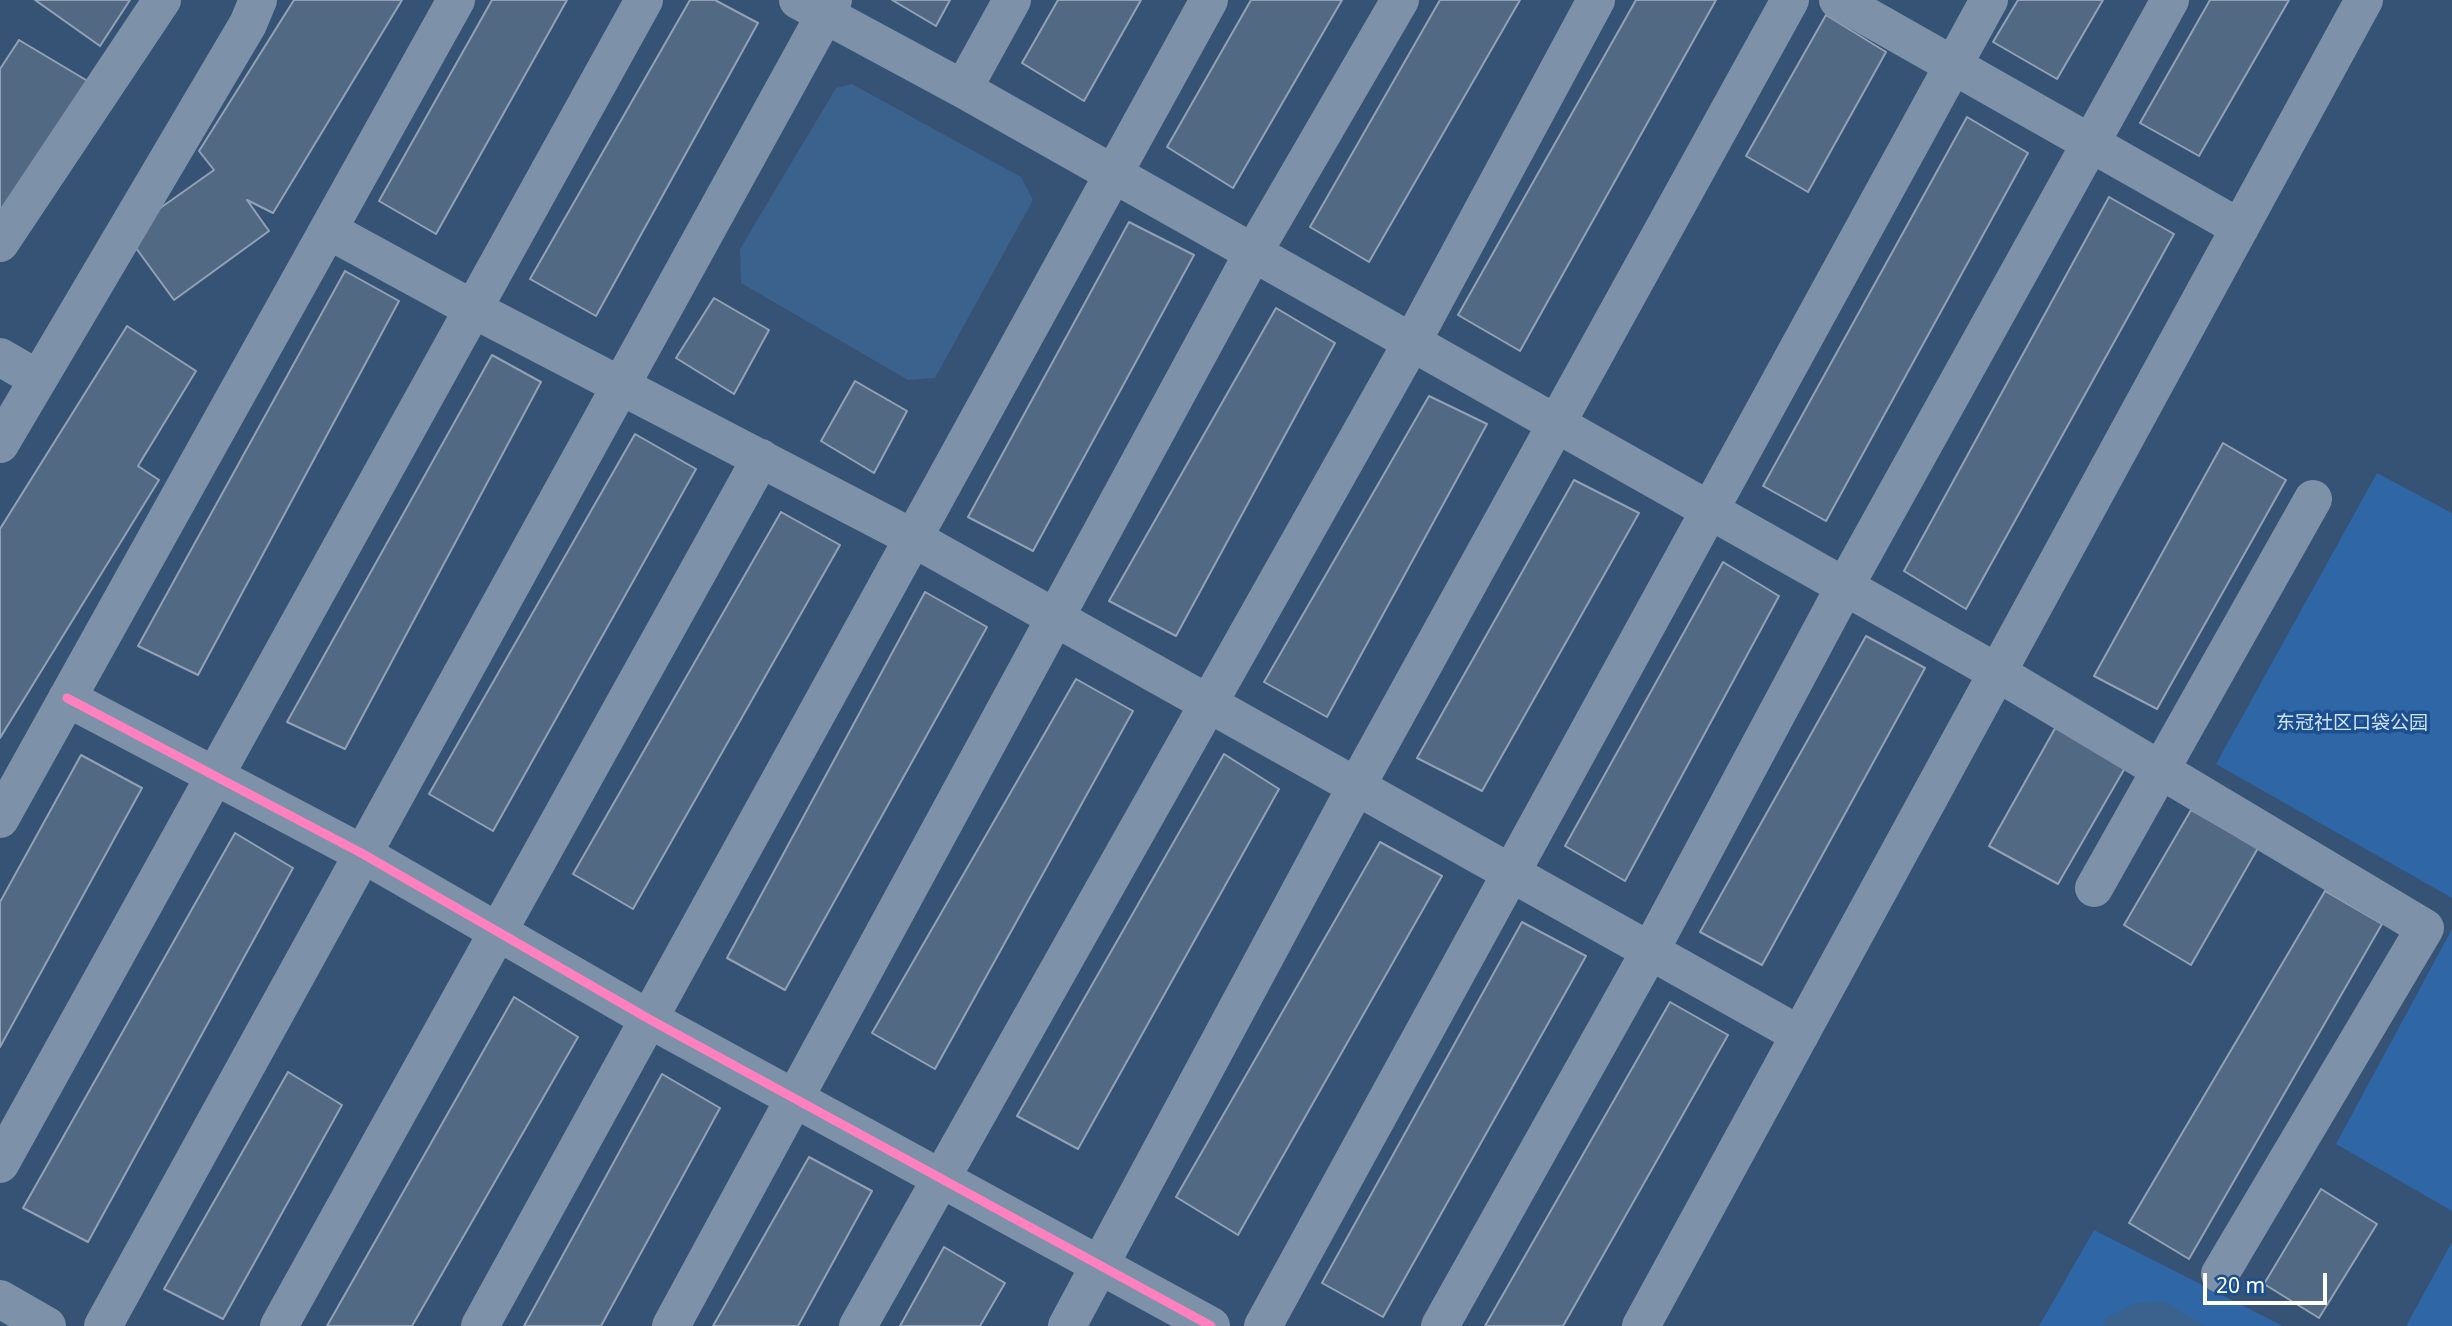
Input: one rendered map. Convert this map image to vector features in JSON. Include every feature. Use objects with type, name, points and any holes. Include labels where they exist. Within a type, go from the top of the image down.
[{"type":"street","points":[[0,243],[162,0]]},
{"type":"street","points":[[0,444],[248,24],[258,0]]},
{"type":"street","points":[[0,819],[456,0]]},
{"type":"street","points":[[0,1164],[644,0]]},
{"type":"street","points":[[963,89],[1012,0]]},
{"type":"street","points":[[480,1326],[1209,0]]},
{"type":"street","points":[[671,1326],[1057,619],[1253,253],[1400,0]]},
{"type":"street","points":[[858,1326],[1206,702],[1412,342],[1596,0]]},
{"type":"street","points":[[1067,1326],[1356,787],[1790,0]]},
{"type":"street","points":[[1838,0],[2240,228]]},
{"type":"street","points":[[1263,1326],[1989,0]]},
{"type":"street","points":[[1440,1326],[1650,951],[1844,586],[2170,0]]},
{"type":"street","points":[[1641,1326],[2364,0]]},
{"type":"street","points":[[103,1326],[621,384],[818,5],[1998,673],[2425,928],[2220,1275]]},
{"type":"street","points":[[328,230],[472,309],[621,384],[913,538],[1800,1035]]},
{"type":"street","points":[[0,357],[38,379]]},
{"type":"street","points":[[279,1326],[761,458]]},
{"type":"street","points":[[2094,888],[2314,499]]},
{"type":"street","points":[[67,698],[216,774],[363,854],[497,934],[649,1019],[1211,1326]]},
{"type":"street","points":[[0,1299],[47,1326]]},
{"type":"green space","name":"东冠社区口袋公园","points":[[2377,473],[2452,513],[2452,898],[2216,764]]},
{"type":"green space","points":[[2452,929],[2452,1211],[2336,1144]]},
{"type":"green space","points":[[2094,1230],[2283,1326],[2039,1326]]},
{"type":"green space","points":[[2452,1242],[2452,1326],[2406,1326]]},
{"type":"shaded area","points":[[852,84],[1021,177],[1033,200],[935,378],[908,380],[741,283],[740,249],[836,88]]},
{"type":"shaded area","points":[[2163,1301],[2205,1326],[2105,1326],[2104,1319],[2134,1304]]},
{"type":"building","points":[[35,0],[130,0],[100,46]]},
{"type":"building","points":[[294,0],[402,0],[273,213],[247,200],[269,231],[174,300],[125,233],[214,170],[199,151]]},
{"type":"building","points":[[492,0],[567,0],[436,234],[379,201]]},
{"type":"building","points":[[690,0],[715,0],[758,23],[596,316],[530,279]]},
{"type":"building","points":[[892,0],[950,0],[936,26]]},
{"type":"building","points":[[1058,0],[1141,0],[1084,101],[1022,63]]},
{"type":"building","points":[[1251,0],[1342,0],[1233,188],[1167,147]]},
{"type":"building","points":[[1440,0],[1520,0],[1369,262],[1310,227]]},
{"type":"building","points":[[1636,0],[1716,0],[1520,351],[1458,315]]},
{"type":"building","points":[[2018,0],[2103,0],[2057,79],[1993,42]]},
{"type":"building","points":[[2210,0],[2289,0],[2199,156],[2140,123]]},
{"type":"building","points":[[1826,15],[1886,52],[1808,192],[1746,156]]},
{"type":"building","points":[[19,40],[91,83],[0,223],[0,69]]},
{"type":"building","points":[[1967,117],[2028,153],[1826,521],[1763,486]]},
{"type":"building","points":[[2109,197],[2174,234],[1966,609],[1904,571]]},
{"type":"building","points":[[1129,222],[1194,255],[1033,551],[968,517]]},
{"type":"building","points":[[345,271],[399,301],[198,675],[138,646]]},
{"type":"building","points":[[714,298],[769,330],[734,394],[676,358]]},
{"type":"building","points":[[1276,308],[1335,343],[1176,636],[1109,601]]},
{"type":"building","points":[[127,326],[196,371],[138,466],[159,480],[0,738],[0,529]]},
{"type":"building","points":[[492,355],[541,382],[345,749],[287,722]]},
{"type":"building","points":[[855,381],[907,411],[874,473],[821,441]]},
{"type":"building","points":[[1429,396],[1487,424],[1327,717],[1264,682]]},
{"type":"building","points":[[635,434],[696,469],[493,831],[429,794]]},
{"type":"building","points":[[2223,443],[2286,480],[2157,709],[2094,676]]},
{"type":"building","points":[[1574,480],[1639,513],[1482,791],[1417,758]]},
{"type":"building","points":[[781,512],[840,545],[633,909],[573,874]]},
{"type":"building","points":[[1723,562],[1779,596],[1625,881],[1565,846]]},
{"type":"building","points":[[925,592],[987,627],[785,990],[727,958]]},
{"type":"building","points":[[1866,636],[1925,668],[1762,965],[1700,932]]},
{"type":"building","points":[[1076,679],[1133,711],[935,1069],[872,1033]]},
{"type":"building","points":[[2062,716],[2133,754],[2058,884],[1989,846]]},
{"type":"building","points":[[1224,754],[1279,789],[1078,1149],[1017,1116]]},
{"type":"building","points":[[81,755],[142,788],[0,1047],[0,902]]},
{"type":"building","points":[[2191,810],[2258,848],[2191,965],[2124,925]]},
{"type":"building","points":[[235,833],[293,868],[88,1242],[23,1208]]},
{"type":"building","points":[[1380,842],[1442,876],[1238,1235],[1176,1197]]},
{"type":"building","points":[[2325,891],[2382,924],[2189,1259],[2129,1223]]},
{"type":"building","points":[[1522,922],[1586,956],[1383,1317],[1322,1283]]},
{"type":"building","points":[[514,997],[578,1037],[412,1326],[327,1326]]},
{"type":"building","points":[[1670,1002],[1728,1035],[1563,1326],[1485,1326]]},
{"type":"building","points":[[288,1072],[342,1105],[223,1319],[164,1289]]},
{"type":"building","points":[[662,1074],[720,1108],[601,1326],[524,1326]]},
{"type":"building","points":[[809,1157],[872,1191],[798,1326],[713,1326]]},
{"type":"building","points":[[2321,1189],[2377,1224],[2319,1318],[2264,1284]]},
{"type":"building","points":[[944,1247],[1005,1283],[980,1326],[900,1326]]},
{"type":"cycle path","points":[[67,698],[363,854],[649,1019],[1211,1326]]}]
